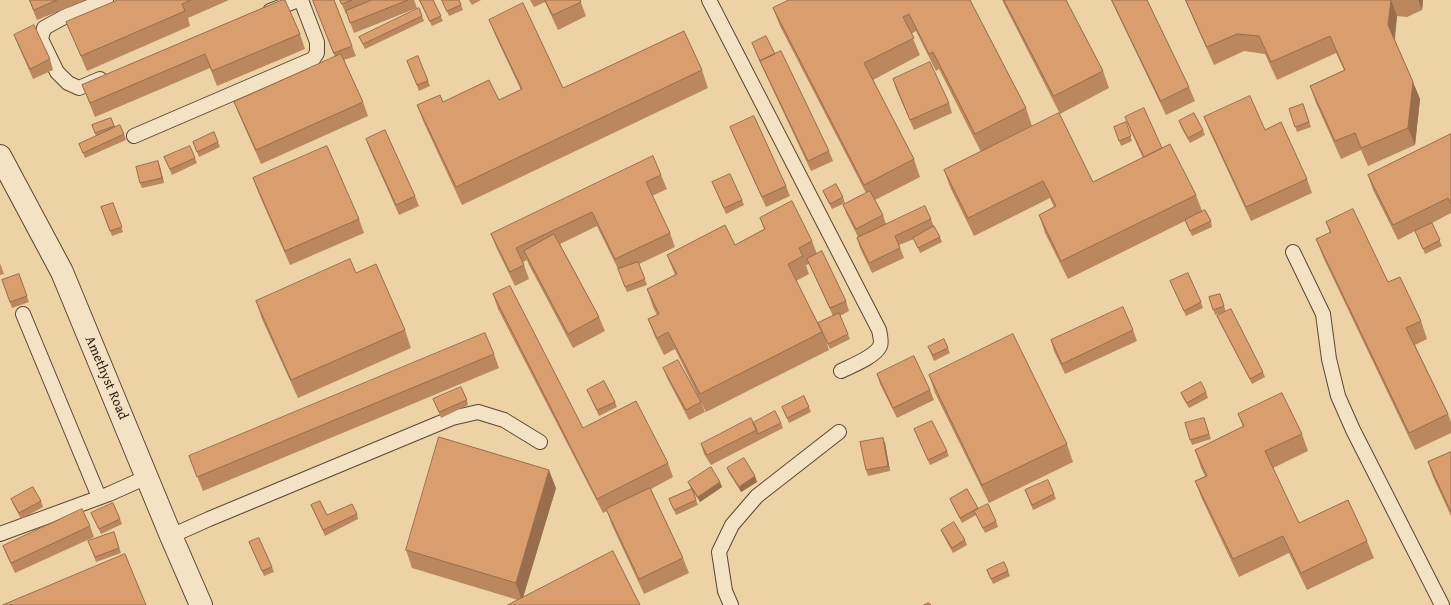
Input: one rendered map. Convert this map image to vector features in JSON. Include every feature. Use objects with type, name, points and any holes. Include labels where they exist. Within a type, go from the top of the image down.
[{"type":"street","name":"Amethyst Road","points":[[0,156],[62,272],[201,605]]},
{"type":"lane","points":[[106,0],[66,16],[44,28],[41,39],[57,72],[68,83],[79,88],[114,73]]},
{"type":"lane","points":[[256,16],[298,0]]},
{"type":"lane","points":[[134,136],[313,59],[317,54],[317,42],[301,0]]},
{"type":"lane","points":[[709,0],[879,330],[881,338],[880,346],[871,355],[842,371]]},
{"type":"lane","points":[[1293,252],[1323,314],[1329,359],[1338,396],[1353,430],[1442,605]]},
{"type":"lane","points":[[23,314],[99,497]]},
{"type":"lane","points":[[171,536],[452,418],[478,412],[504,420],[540,442]]},
{"type":"lane","points":[[731,605],[726,591],[719,552],[732,525],[757,496],[839,432]]},
{"type":"lane","points":[[0,534],[99,497],[147,476]]},
{"type":"building","points":[[30,0],[57,0],[34,10]]},
{"type":"building","points":[[118,0],[191,0],[182,4],[185,11],[81,56],[66,22]]},
{"type":"building","points":[[285,0],[300,34],[212,71],[205,54],[90,103],[82,85]]},
{"type":"building","points":[[313,0],[334,0],[352,46],[334,53]]},
{"type":"building","points":[[340,0],[352,0],[342,4]]},
{"type":"building","points":[[372,0],[408,0],[350,23],[346,11]]},
{"type":"building","points":[[420,0],[433,0],[441,16],[430,21]]},
{"type":"building","points":[[442,0],[459,0],[461,5],[447,11]]},
{"type":"building","points":[[545,0],[580,0],[581,2],[553,15]]},
{"type":"building","points":[[789,0],[970,0],[1026,108],[975,134],[933,52],[929,54],[909,14],[903,17],[914,38],[864,63],[914,159],[864,185],[773,8]]},
{"type":"building","points":[[1004,0],[1066,0],[1103,71],[1054,96]]},
{"type":"building","points":[[1112,0],[1147,0],[1189,87],[1161,101]]},
{"type":"building","points":[[1186,0],[1391,0],[1388,25],[1413,82],[1408,128],[1361,148],[1355,133],[1335,141],[1310,86],[1345,70],[1330,36],[1271,62],[1259,36],[1237,34],[1207,47]]},
{"type":"building","points":[[523,3],[563,88],[684,31],[702,70],[456,187],[417,105],[440,95],[443,102],[489,80],[499,100],[522,89],[489,20]]},
{"type":"building","points":[[419,8],[422,16],[363,44],[359,37]]},
{"type":"building","points":[[34,25],[50,59],[30,69],[14,35]]},
{"type":"building","points":[[766,36],[775,54],[760,61],[752,43]]},
{"type":"building","points":[[781,51],[829,151],[808,161],[760,61]]},
{"type":"building","points":[[341,54],[363,102],[256,150],[234,102]]},
{"type":"building","points":[[418,56],[428,81],[417,85],[407,61]]},
{"type":"building","points":[[930,62],[949,103],[910,120],[893,79]]},
{"type":"building","points":[[1250,96],[1265,130],[1281,122],[1307,179],[1246,207],[1204,117]]},
{"type":"building","points":[[1303,104],[1309,122],[1295,127],[1289,109]]},
{"type":"building","points":[[1144,108],[1162,148],[1144,157],[1125,117]]},
{"type":"building","points":[[1059,113],[1093,182],[1170,144],[1196,195],[1061,261],[1039,215],[1056,206],[1043,181],[968,218],[944,170]]},
{"type":"building","points":[[1194,113],[1203,130],[1188,138],[1179,121]]},
{"type":"building","points":[[754,116],[786,186],[762,197],[730,127]]},
{"type":"building","points":[[111,118],[114,126],[95,133],[92,125]]},
{"type":"building","points":[[1126,122],[1131,136],[1119,141],[1114,127]]},
{"type":"building","points":[[120,125],[124,134],[83,153],[79,144]]},
{"type":"building","points":[[385,130],[415,196],[396,205],[366,139]]},
{"type":"building","points":[[214,132],[218,142],[197,152],[193,142]]},
{"type":"building","points":[[1451,134],[1451,204],[1448,198],[1393,225],[1368,175]]},
{"type":"building","points":[[190,146],[195,158],[170,169],[164,157]]},
{"type":"building","points":[[327,146],[359,219],[285,251],[253,178]]},
{"type":"building","points":[[653,156],[661,175],[646,182],[670,233],[615,259],[592,212],[516,248],[524,265],[510,272],[491,234]]},
{"type":"building","points":[[158,161],[162,178],[140,183],[136,167]]},
{"type":"building","points":[[730,174],[742,200],[724,208],[712,182]]},
{"type":"building","points":[[836,184],[843,197],[830,204],[823,191]]},
{"type":"building","points":[[870,191],[883,215],[856,229],[843,205]]},
{"type":"building","points":[[792,201],[812,241],[799,248],[803,256],[788,264],[822,332],[700,394],[668,332],[657,338],[648,319],[659,314],[647,289],[677,274],[667,255],[725,225],[735,245],[765,229],[760,218]]},
{"type":"building","points":[[113,203],[122,227],[110,231],[101,207]]},
{"type":"building","points":[[925,206],[931,219],[895,236],[900,248],[869,263],[857,238]]},
{"type":"building","points":[[1353,209],[1388,282],[1400,277],[1421,321],[1406,328],[1448,414],[1409,433],[1316,239],[1331,232],[1326,222]]},
{"type":"building","points":[[1205,210],[1211,221],[1190,231],[1185,220]]},
{"type":"building","points":[[1432,223],[1440,240],[1423,249],[1415,231]]},
{"type":"building","points":[[934,226],[940,237],[918,248],[913,238]]},
{"type":"building","points":[[554,234],[599,317],[568,334],[524,251]]},
{"type":"building","points":[[822,251],[846,301],[830,308],[807,259]]},
{"type":"building","points":[[350,259],[356,273],[376,264],[405,330],[291,380],[256,301]]},
{"type":"building","points":[[638,262],[645,279],[625,287],[618,269]]},
{"type":"building","points":[[1188,273],[1201,302],[1184,311],[1170,281]]},
{"type":"building","points":[[19,274],[27,296],[10,302],[2,280]]},
{"type":"building","points":[[510,286],[583,428],[636,401],[668,463],[597,499],[493,294]]},
{"type":"building","points":[[1220,294],[1224,306],[1213,310],[1209,297]]},
{"type":"building","points":[[1123,307],[1133,330],[1062,364],[1051,340]]},
{"type":"building","points":[[1231,309],[1263,372],[1250,379],[1217,316]]},
{"type":"building","points":[[839,313],[848,334],[828,344],[818,323]]},
{"type":"building","points":[[485,333],[494,354],[197,477],[189,456]]},
{"type":"building","points":[[1013,334],[1067,444],[982,485],[929,375]]},
{"type":"building","points":[[944,339],[948,348],[933,355],[928,347]]},
{"type":"building","points":[[914,356],[930,390],[893,408],[877,374]]},
{"type":"building","points":[[678,360],[701,402],[686,410],[663,368]]},
{"type":"building","points":[[604,381],[615,402],[597,410],[587,390]]},
{"type":"building","points":[[1201,382],[1206,392],[1187,403],[1181,393]]},
{"type":"building","points":[[461,387],[467,400],[439,412],[433,399]]},
{"type":"building","points":[[1282,393],[1302,434],[1265,451],[1299,523],[1348,500],[1367,541],[1301,573],[1283,536],[1233,559],[1195,481],[1207,476],[1195,450],[1244,426],[1238,414]]},
{"type":"building","points":[[804,396],[809,407],[787,418],[782,407]]},
{"type":"building","points":[[775,411],[781,423],[758,434],[753,423]]},
{"type":"building","points":[[751,418],[757,430],[707,455],[701,444]]},
{"type":"building","points":[[1204,418],[1209,434],[1190,440],[1185,423]]},
{"type":"building","points":[[932,421],[947,451],[928,460],[914,429]]},
{"type":"building","points":[[439,437],[549,470],[516,583],[406,550]]},
{"type":"building","points":[[883,438],[888,466],[866,470],[860,442]]},
{"type":"building","points":[[1451,452],[1451,512],[1428,462]]},
{"type":"building","points":[[744,458],[755,476],[739,487],[727,468]]},
{"type":"building","points":[[711,467],[720,482],[698,497],[688,482]]},
{"type":"building","points":[[1048,480],[1054,494],[1032,505],[1025,490]]},
{"type":"building","points":[[33,487],[41,501],[19,513],[11,499]]},
{"type":"building","points":[[650,488],[683,558],[639,579],[606,509]]},
{"type":"building","points":[[692,489],[696,500],[674,510],[669,499]]},
{"type":"building","points":[[967,489],[978,508],[960,518],[950,499]]},
{"type":"building","points":[[320,501],[327,515],[352,504],[357,514],[323,530],[311,505]]},
{"type":"building","points":[[113,503],[120,519],[99,529],[91,513]]},
{"type":"building","points":[[988,504],[996,521],[983,528],[974,511]]},
{"type":"building","points":[[82,509],[90,526],[11,563],[3,546]]},
{"type":"building","points":[[954,522],[965,540],[952,548],[941,530]]},
{"type":"building","points":[[114,532],[119,548],[95,557],[88,541]]},
{"type":"building","points":[[259,538],[272,567],[262,571],[249,542]]},
{"type":"building","points":[[613,551],[640,605],[508,605]]},
{"type":"building","points":[[125,554],[146,605],[3,605]]},
{"type":"building","points":[[1004,562],[1008,571],[991,579],[987,570]]}]
